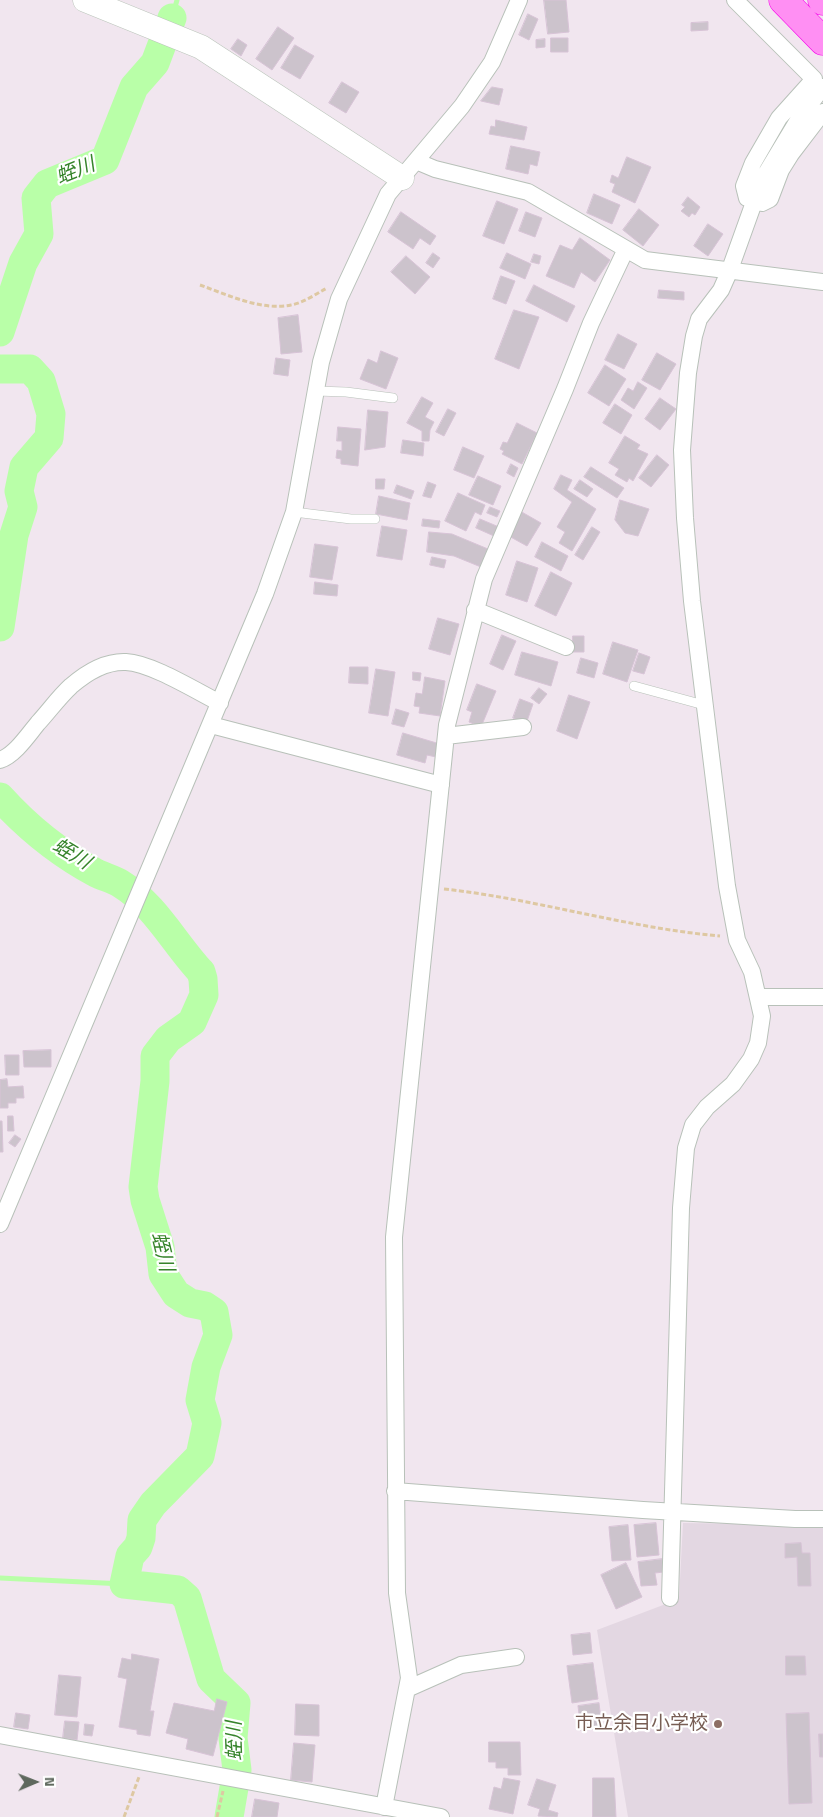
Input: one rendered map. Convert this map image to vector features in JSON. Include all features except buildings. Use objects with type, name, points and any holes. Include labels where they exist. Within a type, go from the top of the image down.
[{"type":"highway","points":[[783,0],[823,42]]},
{"type":"street","points":[[85,0],[201,48],[409,170],[435,169],[528,192],[645,260],[823,282]]},
{"type":"street","points":[[0,1224],[266,594],[294,512],[321,362],[345,286],[388,194],[462,106],[492,62],[519,0]]},
{"type":"street","points":[[734,0],[814,79],[779,118],[753,163],[744,186],[747,198],[754,202],[764,202],[770,199],[781,170],[823,112]]},
{"type":"street","points":[[670,1598],[681,1208],[686,1148],[693,1125],[707,1108],[733,1084],[751,1059],[761,1027],[758,997],[752,972],[736,937],[727,886],[692,601],[685,518],[682,450],[688,373],[694,336],[699,319],[721,290],[730,272],[762,180],[823,87]]},
{"type":"street","points":[[384,1807],[409,1678],[397,1593],[394,1238],[450,705],[484,580],[565,389],[591,322],[626,249]]},
{"type":"street","points":[[475,610],[566,647]]},
{"type":"street","points":[[0,760],[21,743],[70,687],[87,674],[104,666],[126,662],[144,667],[168,676],[220,703]]},
{"type":"street","points":[[211,725],[441,784]]},
{"type":"street","points":[[446,736],[523,727]]},
{"type":"street","points":[[758,997],[823,997]]},
{"type":"street","points":[[395,1491],[673,1512],[823,1519]]},
{"type":"street","points":[[407,1689],[461,1665],[516,1657]]},
{"type":"street","points":[[0,1735],[441,1817]]},
{"type":"lane","points":[[316,391],[346,392],[393,398]]},
{"type":"lane","points":[[294,512],[312,512],[351,519],[375,519]]},
{"type":"lane","points":[[634,686],[704,705]]},
{"type":"path","points":[[200,285],[244,300],[273,306],[293,305],[332,286],[345,286]]},
{"type":"path","points":[[431,887],[493,894],[678,932],[736,937]]},
{"type":"path","points":[[124,1817],[144,1762]]},
{"type":"path","points":[[217,1817],[232,1779]]},
{"type":"shaded area","name":"市立余目小学校","points":[[683,1523],[823,1525],[823,1817],[628,1817],[597,1630],[679,1599]]},
{"type":"waterway","points":[[172,18],[177,0]]},
{"type":"waterway","name":"蛭川","points":[[0,332],[23,263],[39,234],[36,198],[47,184],[105,160],[134,87],[155,63],[172,18]]},
{"type":"waterway","name":"蛭川","points":[[0,369],[30,369],[41,381],[51,414],[49,438],[24,467],[19,491],[23,507],[14,535],[0,627]]},
{"type":"waterway","name":"蛭川","points":[[0,797],[33,829],[57,848],[82,865],[118,882],[133,893],[164,925],[201,972],[203,979],[204,995],[192,1022],[168,1039],[155,1056],[155,1081],[143,1187],[145,1200],[160,1247],[163,1274],[176,1294],[190,1303],[205,1306],[214,1312],[218,1335],[206,1367],[200,1400],[207,1423],[200,1456],[153,1504],[142,1520],[141,1538],[138,1547],[130,1556],[124,1584],[178,1590],[187,1598],[211,1679],[236,1703],[233,1738],[237,1770],[229,1817]]},
{"type":"waterway","points":[[0,1578],[124,1584]]},
{"type":"place","name":"市立余目小学校","points":[[718,1724]]}]
